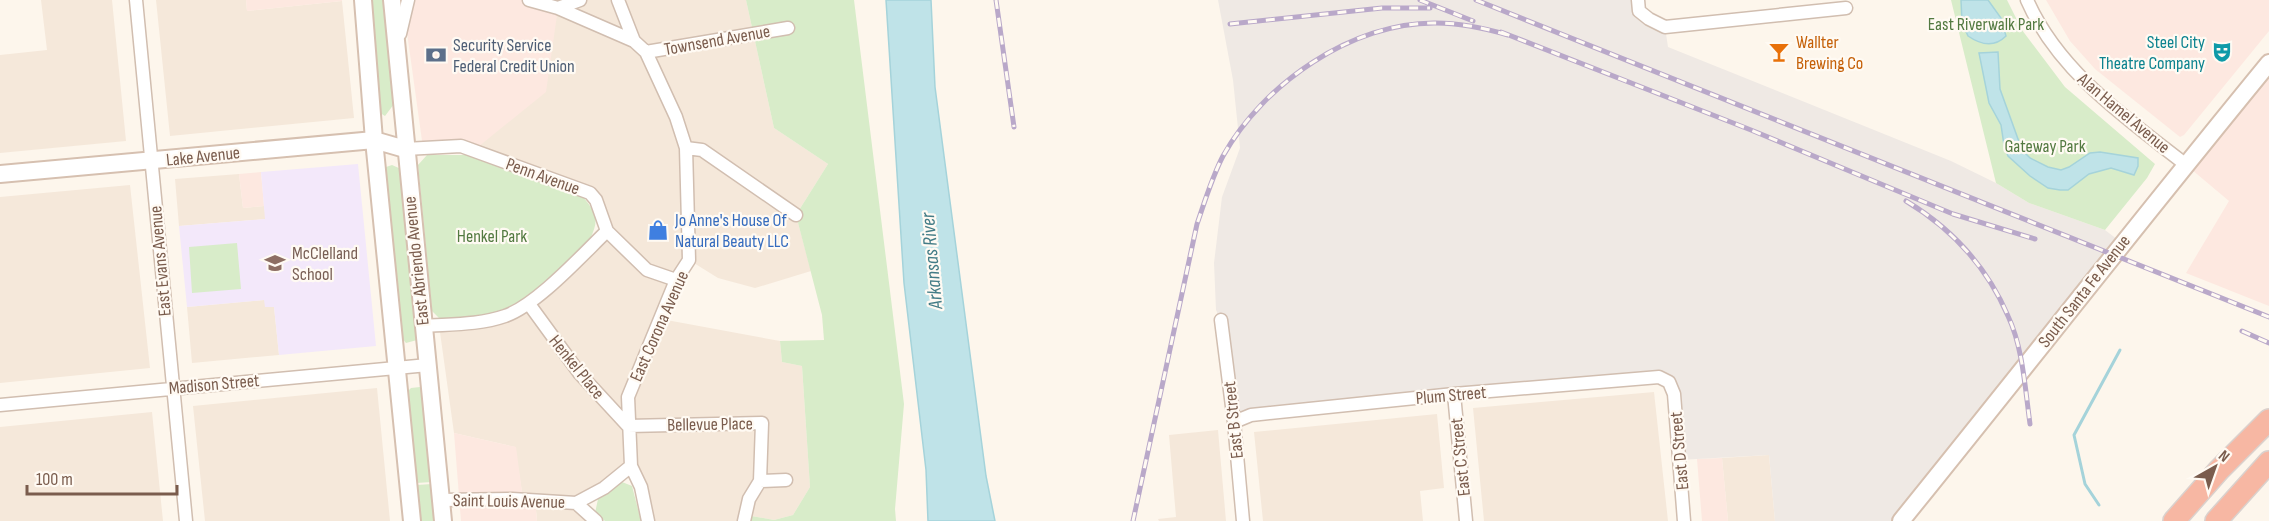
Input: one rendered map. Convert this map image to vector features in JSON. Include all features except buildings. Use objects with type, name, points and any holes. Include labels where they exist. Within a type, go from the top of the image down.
[{"type":"highway","points":[[2174,521],[2219,470],[2269,420]]},
{"type":"highway","points":[[2216,521],[2269,462]]},
{"type":"main road","name":"East Abriendo Avenue","points":[[363,0],[374,140],[412,521]]},
{"type":"main road","name":"East Abriendo Avenue","points":[[392,0],[443,521]]},
{"type":"main road","name":"South Santa Fe Avenue","points":[[1901,521],[2185,164],[2269,63]]},
{"type":"main road","name":"Lake Avenue","points":[[0,174],[374,140],[405,149]]},
{"type":"street","name":"East Evans Avenue","points":[[136,0],[186,521]]},
{"type":"street","points":[[397,47],[408,0]]},
{"type":"street","points":[[530,0],[558,8],[634,41]]},
{"type":"street","points":[[558,8],[580,0]]},
{"type":"street","name":"East Corona Avenue","points":[[618,0],[634,41],[646,52],[676,117],[686,148],[689,260],[676,280],[628,397],[631,466],[641,487],[648,521]]},
{"type":"street","name":"Alan Hamel Avenue","points":[[2027,0],[2036,20],[2058,52],[2074,70],[2136,125],[2185,164]]},
{"type":"street","points":[[1638,6],[1649,19],[1665,27],[1846,8]]},
{"type":"street","name":"Townsend Avenue","points":[[646,52],[788,28]]},
{"type":"street","name":"Penn Avenue","points":[[405,149],[461,146],[590,193],[596,200],[608,231],[647,270],[676,280]]},
{"type":"street","points":[[686,148],[702,150],[796,215]]},
{"type":"street","points":[[423,326],[476,322],[505,316],[528,304],[608,231]]},
{"type":"street","name":"Henkel Place","points":[[528,304],[580,374],[628,426]]},
{"type":"street","name":"East B Street","points":[[1221,320],[1234,422],[1243,521]]},
{"type":"street","name":"Madison Street","points":[[0,405],[428,365]]},
{"type":"street","name":"Plum Street","points":[[1234,422],[1251,415],[1454,394],[1659,377],[1669,382]]},
{"type":"street","name":"East D Street","points":[[1669,382],[1674,394],[1684,521]]},
{"type":"street","name":"East C Street","points":[[1454,394],[1466,521]]},
{"type":"street","name":"Bellevue Place","points":[[628,426],[762,423],[760,481],[749,499],[744,521]]},
{"type":"street","name":"Saint Louis Avenue","points":[[441,500],[512,499],[576,502],[604,488],[631,466]]},
{"type":"street","points":[[760,481],[786,480]]},
{"type":"street","name":"Saint Louis Avenue","points":[[576,502],[596,521]]},
{"type":"shaded area","points":[[41,0],[112,0],[126,141],[0,153],[0,55],[47,50]]},
{"type":"shaded area","points":[[156,0],[246,0],[247,11],[342,1],[354,118],[170,136]]},
{"type":"shaded area","points":[[246,0],[342,0],[342,1],[247,11]]},
{"type":"shaded area","points":[[408,0],[529,0],[558,8],[546,92],[473,151],[423,148],[404,11]]},
{"type":"shaded area","points":[[529,0],[746,0],[774,128],[828,164],[796,215],[811,271],[755,288],[718,278],[689,260],[661,319],[780,341],[782,362],[802,366],[810,487],[793,515],[774,520],[746,515],[744,521],[648,521],[631,466],[577,502],[595,521],[537,521],[535,500],[523,499],[515,447],[454,433],[439,325],[505,316],[607,231],[596,200],[473,151]]},
{"type":"shaded area","points":[[1218,0],[1638,0],[1639,11],[1665,27],[1668,47],[1951,161],[1996,183],[2029,203],[2105,230],[2122,243],[1901,521],[1775,521],[1769,455],[1679,460],[1674,394],[1659,377],[1234,422],[1221,320],[1216,310],[1214,263],[1222,197],[1240,148],[1233,80]]},
{"type":"shaded area","points":[[2046,0],[2269,0],[2269,31],[2180,137],[2095,69],[2070,41]]},
{"type":"shaded area","points":[[2269,63],[2269,306],[2186,273],[2229,201],[2185,164]]},
{"type":"shaded area","name":"McClelland School","points":[[358,164],[376,346],[279,355],[274,307],[265,307],[264,300],[187,307],[179,226],[265,219],[261,172]]},
{"type":"shaded area","points":[[261,172],[264,206],[243,208],[239,174]]},
{"type":"shaded area","points":[[239,174],[243,208],[264,206],[266,219],[179,226],[175,179]]},
{"type":"shaded area","points":[[130,185],[150,368],[0,383],[0,197]]},
{"type":"shaded area","points":[[264,300],[274,307],[279,355],[192,363],[187,307]]},
{"type":"shaded area","points":[[377,388],[390,521],[205,521],[193,406]]},
{"type":"shaded area","points":[[1654,392],[1668,521],[1484,521],[1473,408]]},
{"type":"shaded area","points":[[152,412],[163,521],[0,521],[0,427]]},
{"type":"shaded area","points":[[1437,414],[1444,488],[1420,491],[1423,521],[1263,521],[1254,432]]},
{"type":"shaded area","points":[[1218,430],[1226,521],[1159,521],[1158,519],[1176,517],[1169,435]]},
{"type":"shaded area","points":[[454,433],[516,447],[523,499],[535,499],[537,521],[461,521]]},
{"type":"shaded area","points":[[1769,455],[1775,521],[1728,521],[1722,458]]},
{"type":"shaded area","points":[[1722,458],[1728,521],[1702,521],[1697,459]]},
{"type":"green space","points":[[369,0],[385,0],[394,104],[385,116],[380,113]]},
{"type":"green space","points":[[746,0],[854,0],[904,404],[895,509],[896,521],[744,521],[746,515],[774,520],[793,515],[810,487],[802,366],[782,362],[780,341],[824,340],[822,315],[796,215],[828,164],[774,128]]},
{"type":"green space","name":"Gateway Park","points":[[1951,0],[2007,0],[2022,30],[2065,87],[2155,164],[2147,178],[2105,230],[2029,203],[1996,183]]},
{"type":"green space","name":"Henkel Park","points":[[427,155],[469,155],[584,198],[595,218],[595,227],[590,239],[527,296],[504,309],[488,314],[440,319],[432,311],[418,165]]},
{"type":"green space","points":[[392,165],[401,169],[417,340],[406,343],[402,338],[386,169]]},
{"type":"green space","points":[[237,243],[241,289],[192,293],[189,247]]},
{"type":"green space","points":[[420,387],[432,482],[416,483],[407,392],[411,388]]},
{"type":"green space","points":[[622,482],[632,486],[641,521],[605,521],[595,513],[598,499]]},
{"type":"green space","points":[[432,484],[435,521],[421,521],[417,485]]},
{"type":"water","name":"Arkansas River","points":[[886,0],[931,0],[935,87],[986,476],[995,521],[928,521],[926,470],[904,283]]},
{"type":"water","points":[[1961,0],[1988,0],[2001,18],[2006,36],[1997,42],[1987,44],[1968,36],[1962,22]]},
{"type":"water","points":[[1998,52],[2000,89],[2022,150],[2030,158],[2048,167],[2061,170],[2090,153],[2100,152],[2138,158],[2138,166],[2134,175],[2111,168],[2089,174],[2068,190],[2048,188],[2030,176],[2008,156],[2001,125],[1989,103],[1979,53]]},
{"type":"waterway","points":[[2099,505],[2085,484],[2074,435],[2120,350]]},
{"type":"railway","points":[[996,0],[1014,127]]},
{"type":"railway","points":[[1420,0],[1473,21]]},
{"type":"railway","points":[[1476,0],[2269,317]]},
{"type":"railway","points":[[1230,24],[1382,8],[1430,8]]},
{"type":"railway","points":[[1133,521],[1197,224],[1219,164],[1240,130],[1261,105],[1313,62],[1373,33],[1404,25],[1436,23],[1472,26],[1508,35]]},
{"type":"railway","points":[[1501,32],[1751,130],[1953,214],[2035,239]]},
{"type":"railway","points":[[1906,201],[1953,236],[1990,281],[2008,316],[2017,341],[2030,424]]},
{"type":"railway","points":[[2242,331],[2269,343]]},
{"type":"place","name":"Wallter Brewing Co","points":[[1779,52]]},
{"type":"place","name":"Steel City Theatre Company","points":[[2222,52]]},
{"type":"place","name":"Security Service Federal Credit Union","points":[[436,55]]},
{"type":"place","name":"Jo Anne's House Of Natural Beauty LLC","points":[[658,230]]},
{"type":"place","name":"McClelland School","points":[[275,263]]},
{"type":"park label","name":"East Riverwalk Park","points":[[1986,24]]}]
